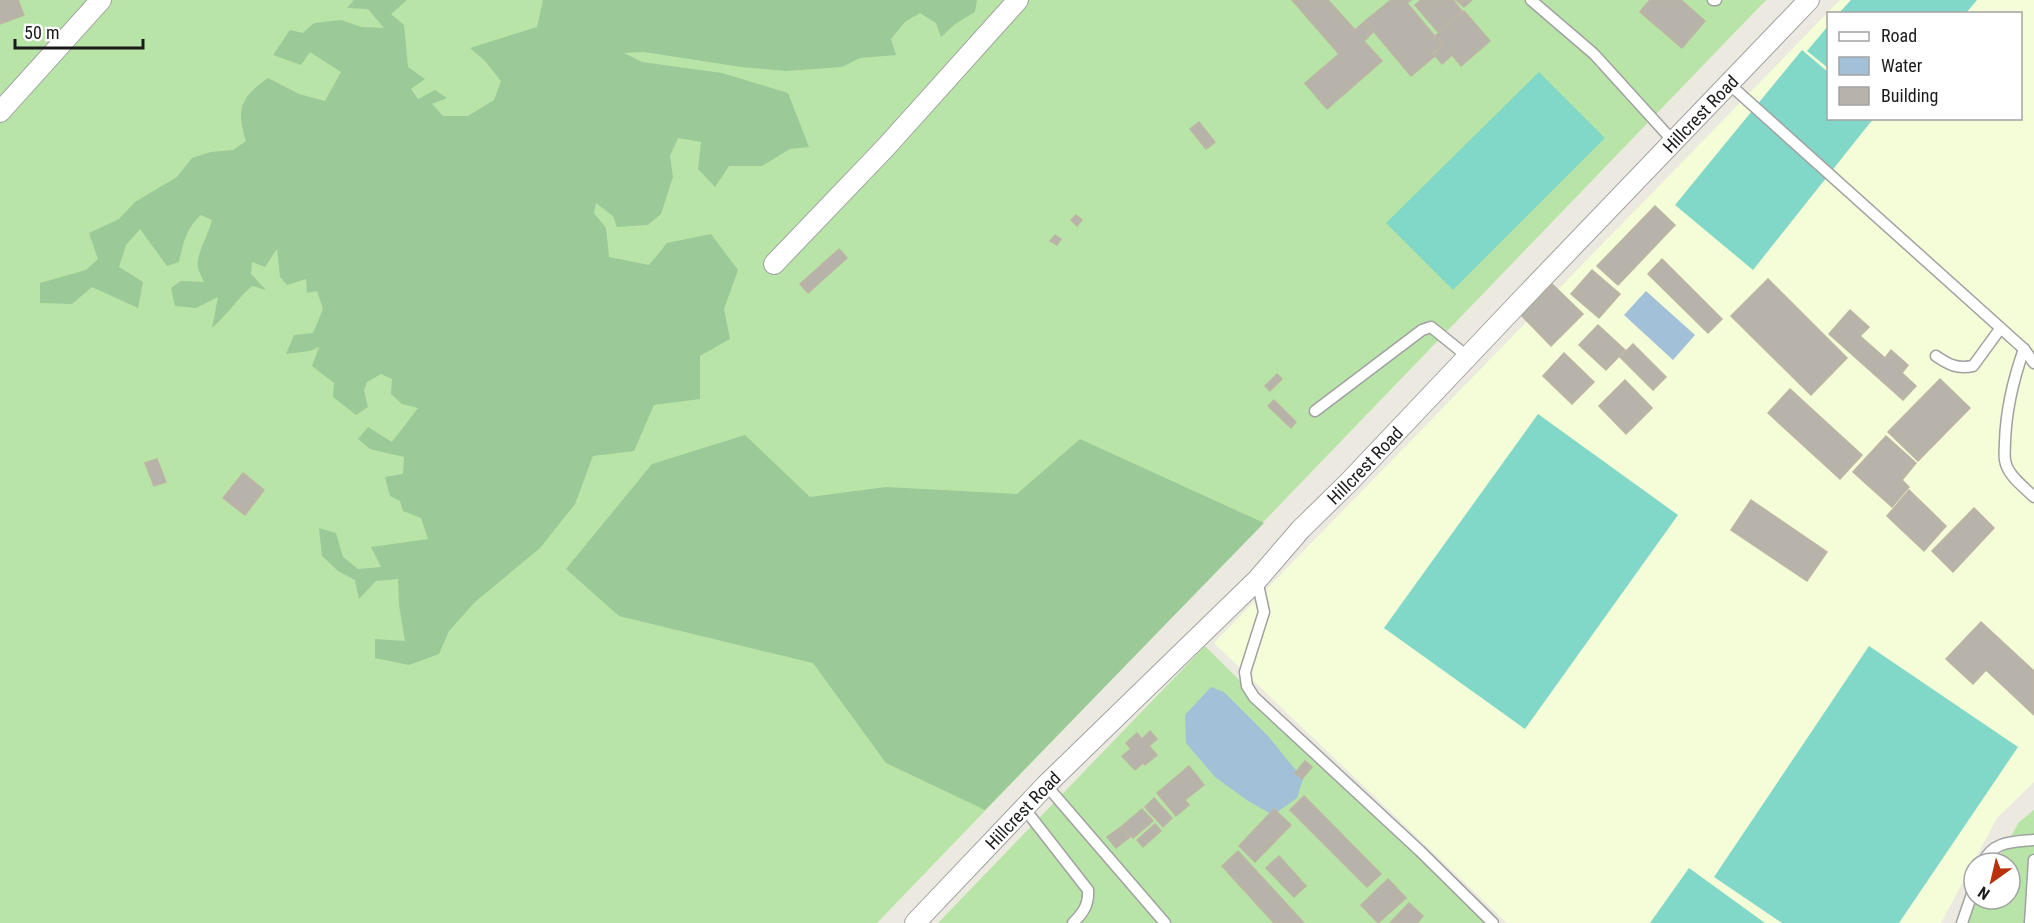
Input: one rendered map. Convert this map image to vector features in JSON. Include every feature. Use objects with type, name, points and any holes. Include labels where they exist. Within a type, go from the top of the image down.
[{"type":"street","points":[[0,112],[101,0]]},
{"type":"street","points":[[774,264],[886,147],[1018,0]]},
{"type":"street","name":"Hillcrest Road","points":[[915,923],[1046,785],[1257,580],[1301,530],[1809,0]]},
{"type":"lane","points":[[1531,0],[1594,54],[1673,141]]},
{"type":"lane","points":[[1728,83],[1871,218],[2024,350],[2034,363]]},
{"type":"lane","points":[[1315,411],[1422,330],[1431,327],[1467,356]]},
{"type":"lane","points":[[1936,356],[1950,365],[1962,368],[1973,366],[2000,329]]},
{"type":"lane","points":[[2024,350],[2010,395],[2005,462],[2017,481],[2034,496]]},
{"type":"lane","points":[[1257,580],[1264,612],[1245,672],[1247,686],[1254,698],[1420,851],[1493,923]]},
{"type":"lane","points":[[1046,785],[1165,923]]},
{"type":"lane","points":[[1024,808],[1088,890],[1089,899],[1083,912],[1073,923]]},
{"type":"lane","points":[[1990,851],[2007,842],[2034,840]]},
{"type":"lane","points":[[2030,923],[2034,860]]},
{"type":"shaded area","points":[[1840,0],[2034,0],[2034,782],[1997,818],[1979,851],[1962,851],[1962,884],[1941,923],[1507,923],[1214,643],[1827,13],[1827,120],[2022,120],[2022,12],[1828,12]]},
{"type":"shaded area","points":[[1851,0],[1977,0],[1967,12],[1840,12]]},
{"type":"shaded area","points":[[1827,27],[1827,67],[1807,51]]},
{"type":"shaded area","points":[[1802,50],[1827,71],[1827,120],[1872,120],[1753,270],[1675,205]]},
{"type":"shaded area","points":[[1539,72],[1605,138],[1453,290],[1386,223]]},
{"type":"shaded area","points":[[1538,414],[1678,515],[1525,729],[1384,628]]},
{"type":"shaded area","points":[[1869,646],[2018,747],[1899,923],[1782,923],[1714,877]]},
{"type":"shaded area","points":[[1689,868],[1765,923],[1650,923]]},
{"type":"green space","points":[[0,0],[1766,0],[877,923],[0,923]]},
{"type":"green space","points":[[354,0],[407,0],[391,14],[404,25],[408,67],[425,79],[411,89],[418,99],[435,90],[447,98],[432,104],[443,116],[468,116],[494,100],[501,81],[485,61],[470,48],[537,27],[543,0],[977,0],[975,12],[955,24],[941,37],[936,23],[920,13],[905,22],[891,39],[896,55],[860,58],[842,67],[786,71],[741,67],[644,52],[624,53],[642,62],[722,73],[788,93],[809,147],[790,149],[762,166],[729,166],[715,187],[698,169],[701,142],[678,138],[670,156],[673,177],[661,214],[648,225],[617,227],[613,216],[596,203],[594,213],[606,228],[609,257],[649,265],[667,243],[711,234],[738,270],[724,309],[730,339],[700,356],[700,399],[654,405],[634,451],[593,456],[575,504],[540,548],[475,602],[449,631],[439,654],[409,665],[375,658],[375,639],[405,641],[399,605],[398,579],[376,581],[359,599],[355,580],[338,571],[322,556],[319,528],[336,533],[343,557],[358,569],[381,567],[371,547],[428,539],[421,518],[403,511],[400,501],[390,496],[385,477],[403,474],[404,457],[370,449],[358,439],[368,427],[392,442],[418,408],[402,404],[391,394],[392,379],[381,374],[367,382],[364,390],[368,407],[356,415],[333,397],[334,383],[312,366],[319,347],[310,351],[286,354],[294,335],[313,333],[323,309],[317,291],[307,293],[306,279],[287,285],[280,277],[277,249],[265,267],[252,262],[251,274],[266,290],[252,286],[212,328],[218,297],[196,308],[175,306],[171,288],[181,281],[204,282],[198,270],[198,263],[200,251],[212,220],[201,215],[189,231],[179,262],[167,266],[140,229],[126,245],[119,267],[143,282],[138,308],[92,287],[72,304],[40,303],[40,283],[86,270],[98,259],[89,233],[119,219],[135,202],[177,177],[192,158],[211,152],[233,150],[246,141],[241,120],[243,105],[251,92],[268,78],[299,94],[325,101],[341,72],[310,52],[301,65],[273,55],[290,30],[303,33],[314,23],[341,20],[361,27],[384,28],[368,9],[347,8]]},
{"type":"green space","points":[[745,435],[810,497],[886,487],[1017,494],[1080,439],[1264,523],[985,810],[886,763],[813,663],[619,616],[566,569],[652,464]]},
{"type":"green space","points":[[1205,646],[1485,923],[938,923]]},
{"type":"green space","points":[[2034,810],[2034,923],[1962,923],[1969,911],[2022,911],[2022,851],[2003,851],[2019,822]]},
{"type":"water","points":[[1646,291],[1695,335],[1673,360],[1624,315]]},
{"type":"water","points":[[1211,687],[1224,692],[1268,736],[1303,779],[1297,798],[1273,815],[1248,801],[1215,777],[1186,743],[1185,715]]},
{"type":"building","points":[[0,0],[18,0],[24,15],[0,24]]},
{"type":"building","points":[[1292,0],[1328,0],[1355,30],[1364,22],[1373,32],[1364,41],[1382,61],[1327,109],[1305,83],[1339,54]]},
{"type":"building","points":[[1391,0],[1411,0],[1407,3],[1442,45],[1432,53],[1435,56],[1411,76],[1365,21]]},
{"type":"building","points":[[1421,0],[1453,0],[1462,11],[1438,32],[1415,5]]},
{"type":"building","points":[[1456,0],[1472,0],[1464,7]]},
{"type":"building","points":[[1650,0],[1681,0],[1705,21],[1682,48],[1640,12]]},
{"type":"building","points":[[1464,11],[1490,41],[1461,66],[1452,55],[1442,64],[1434,54],[1443,45],[1435,36]]},
{"type":"building","points":[[1199,122],[1215,142],[1206,149],[1190,129]]},
{"type":"building","points":[[1655,206],[1675,225],[1618,285],[1597,266]]},
{"type":"building","points":[[1076,215],[1082,220],[1077,226],[1071,220]]},
{"type":"building","points":[[1055,235],[1061,239],[1057,245],[1050,241]]},
{"type":"building","points":[[839,249],[847,258],[808,293],[800,284]]},
{"type":"building","points":[[1662,259],[1722,319],[1708,333],[1648,274]]},
{"type":"building","points":[[1592,270],[1620,294],[1599,318],[1571,294]]},
{"type":"building","points":[[1768,279],[1847,358],[1811,395],[1731,316]]},
{"type":"building","points":[[1552,284],[1583,314],[1551,346],[1521,315]]},
{"type":"building","points":[[1850,310],[1869,327],[1860,336],[1885,358],[1891,350],[1908,365],[1902,373],[1916,386],[1903,400],[1829,334]]},
{"type":"building","points":[[1598,325],[1625,350],[1606,370],[1579,345]]},
{"type":"building","points":[[1633,344],[1666,377],[1653,390],[1620,357]]},
{"type":"building","points":[[1564,353],[1594,382],[1572,404],[1543,376]]},
{"type":"building","points":[[1277,374],[1282,379],[1270,391],[1265,386]]},
{"type":"building","points":[[1940,379],[1970,408],[1918,461],[1888,432]]},
{"type":"building","points":[[1625,380],[1652,408],[1626,434],[1599,406]]},
{"type":"building","points":[[1790,389],[1862,455],[1840,479],[1768,413]]},
{"type":"building","points":[[1274,400],[1296,422],[1291,428],[1268,406]]},
{"type":"building","points":[[1886,436],[1916,463],[1902,480],[1909,487],[1892,507],[1853,472]]},
{"type":"building","points":[[157,459],[166,482],[154,486],[145,463]]},
{"type":"building","points":[[243,473],[264,490],[245,515],[223,498]]},
{"type":"building","points":[[1909,490],[1946,526],[1924,551],[1887,516]]},
{"type":"building","points":[[1751,500],[1827,552],[1807,581],[1731,530]]},
{"type":"building","points":[[1974,508],[1994,528],[1953,572],[1932,551]]},
{"type":"building","points":[[1981,622],[2034,671],[2034,715],[1986,670],[1973,684],[1946,659]]},
{"type":"building","points":[[1150,731],[1157,739],[1149,746],[1157,755],[1135,770],[1122,756],[1131,749],[1126,743],[1137,733],[1142,739]]},
{"type":"building","points":[[1305,761],[1312,767],[1302,779],[1295,773]]},
{"type":"building","points":[[1189,766],[1204,785],[1185,800],[1189,805],[1176,816],[1157,793]]},
{"type":"building","points":[[1304,796],[1381,874],[1367,887],[1290,810]]},
{"type":"building","points":[[1154,798],[1172,818],[1163,827],[1145,807]]},
{"type":"building","points":[[1142,809],[1153,821],[1133,838],[1122,826]]},
{"type":"building","points":[[1274,809],[1291,825],[1255,862],[1239,846]]},
{"type":"building","points":[[1155,824],[1161,831],[1143,847],[1137,840]]},
{"type":"building","points":[[1121,827],[1130,837],[1116,848],[1107,837]]},
{"type":"building","points":[[1238,851],[1304,923],[1274,923],[1222,866]]},
{"type":"building","points":[[1279,856],[1306,886],[1294,897],[1266,868]]},
{"type":"building","points":[[1388,879],[1406,898],[1378,923],[1361,905]]},
{"type":"building","points":[[1409,903],[1423,916],[1417,923],[1390,923]]}]
